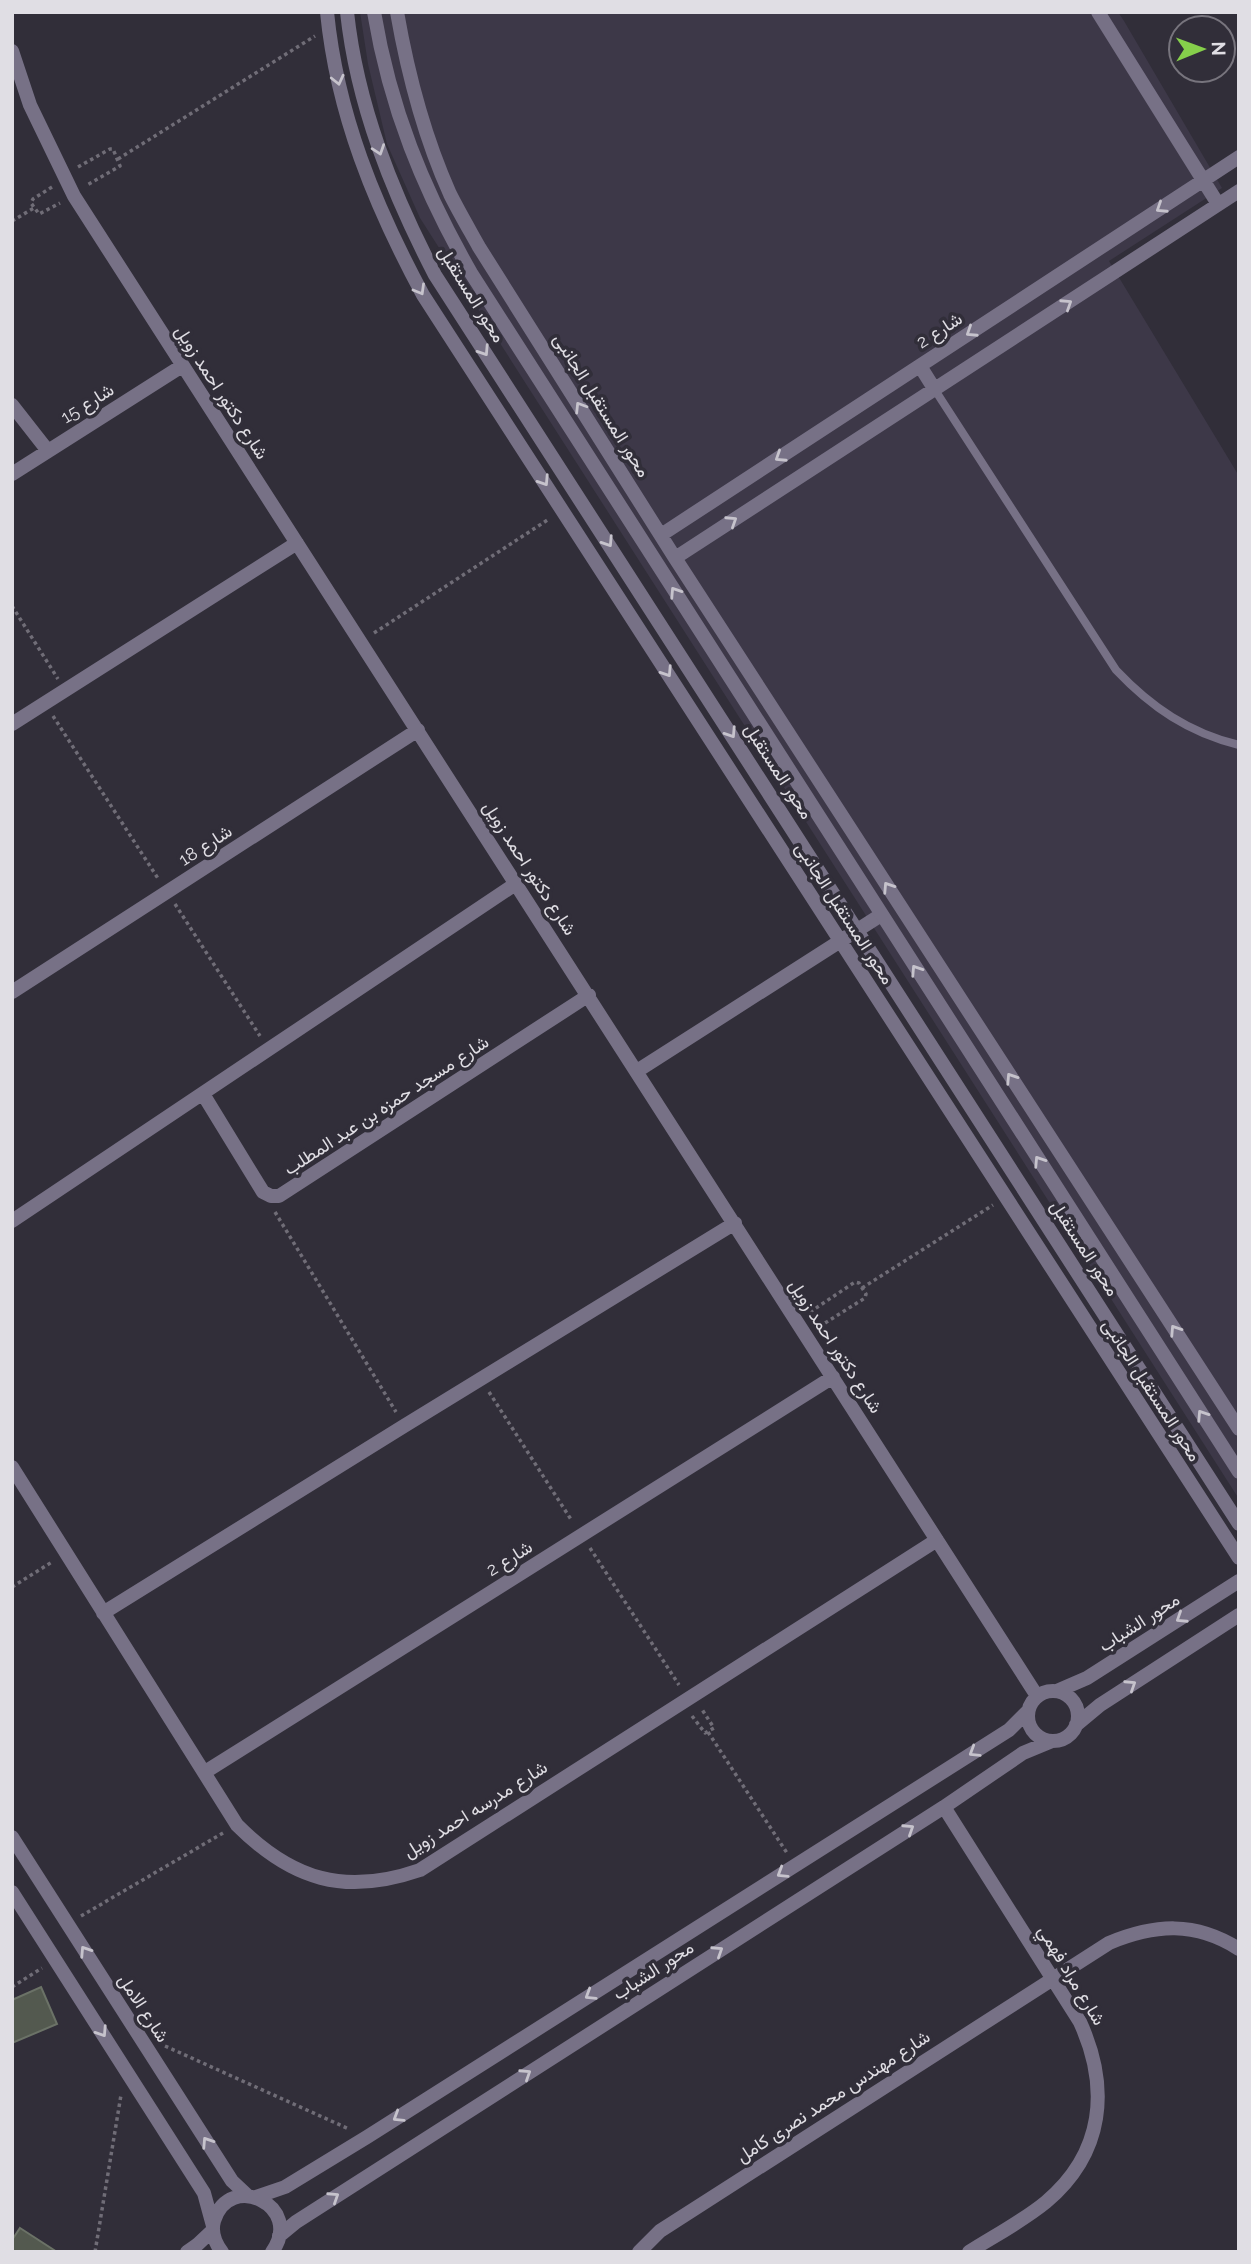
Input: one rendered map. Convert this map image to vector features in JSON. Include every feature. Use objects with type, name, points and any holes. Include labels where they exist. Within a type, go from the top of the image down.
[{"type":"street","name":"محور المستقبل الجانبى","points":[[327,12],[337,76],[351,133],[370,189],[423,295],[1239,1558]]},
{"type":"street","name":"محور المستقبل","points":[[347,12],[358,76],[372,128],[410,228],[435,275],[1239,1524]]},
{"type":"street","name":"محور المستقبل","points":[[374,12],[391,93],[407,140],[425,186],[471,273],[1239,1472]]},
{"type":"street","name":"محور المستقبل الجانبى","points":[[397,12],[406,63],[425,130],[450,194],[478,247],[675,558],[1239,1429]]},
{"type":"street","points":[[1098,12],[1218,204]]},
{"type":"street","name":"شارع دكتور احمد زويل","points":[[12,51],[30,105],[64,178],[182,366],[517,883],[1037,1696]]},
{"type":"street","name":"شارع 2","points":[[661,535],[1239,157]]},
{"type":"street","points":[[675,558],[1239,191]]},
{"type":"street","name":"شارع 15","points":[[12,474],[182,366]]},
{"type":"street","points":[[919,366],[935,390]]},
{"type":"street","points":[[12,405],[48,451]]},
{"type":"street","points":[[12,724],[297,543]]},
{"type":"street","name":"شارع 18","points":[[12,992],[418,730]]},
{"type":"street","points":[[12,1221],[517,883]]},
{"type":"street","points":[[637,1071],[881,915]]},
{"type":"street","name":"شارع مسجد حمزه بن عبد المطلب","points":[[203,1094],[263,1192],[274,1196],[286,1193],[589,995]]},
{"type":"street","points":[[103,1613],[735,1223]]},
{"type":"street","name":"شارع 2","points":[[205,1772],[833,1377]]},
{"type":"street","name":"شارع مدرسه احمد زويل","points":[[12,1467],[237,1825],[277,1860],[323,1879],[347,1882],[397,1878],[420,1870],[937,1539]]},
{"type":"street","name":"محور الشباب","points":[[1057,1690],[1087,1678],[1239,1581]]},
{"type":"street","points":[[1076,1725],[1078,1713],[1073,1701],[1057,1690],[1037,1696],[1028,1711],[1031,1729],[1040,1737],[1052,1741],[1064,1738],[1100,1705],[1239,1615]]},
{"type":"street","name":"محور الشباب","points":[[213,2228],[215,2218],[225,2204],[240,2197],[252,2197],[285,2187],[367,2137],[1009,1730],[1028,1711]]},
{"type":"street","name":"محور الشباب","points":[[278,2245],[286,2228],[944,1807],[1023,1753],[1052,1741]]},
{"type":"street","name":"شارع مراد فهمي","points":[[944,1807],[1080,2022],[1091,2045],[1099,2094],[1089,2144],[1078,2166],[1063,2186],[1044,2204],[969,2252]]},
{"type":"street","name":"شارع الامل","points":[[12,1837],[232,2181],[252,2197],[264,2201],[275,2212],[280,2228],[278,2245]]},
{"type":"street","points":[[12,1892],[204,2193],[215,2239],[222,2252]]},
{"type":"street","name":"شارع مهندس محمد نصرى كامل","points":[[639,2252],[660,2231],[1052,1977],[1109,1943],[1131,1933],[1155,1928],[1179,1928],[1203,1932],[1239,1949]]},
{"type":"street","points":[[187,2252],[206,2238],[213,2228]]},
{"type":"lane","points":[[935,390],[1116,670],[1161,712],[1187,727],[1239,745]]},
{"type":"path","points":[[118,159],[328,27]]},
{"type":"path","points":[[110,149],[113,149],[118,159],[120,166],[42,213],[37,213],[30,201],[110,149]]},
{"type":"path","points":[[12,221],[34,208]]},
{"type":"path","points":[[361,641],[563,510]]},
{"type":"path","points":[[12,606],[65,690]]},
{"type":"path","points":[[45,703],[269,1049]]},
{"type":"path","points":[[274,1196],[277,1215],[404,1426]]},
{"type":"path","points":[[862,1288],[1005,1197]]},
{"type":"path","points":[[797,1321],[855,1282],[866,1294],[865,1298],[806,1335]]},
{"type":"path","points":[[12,1587],[66,1553]]},
{"type":"path","points":[[687,1698],[713,1725],[713,1728],[704,1732],[687,1698]]},
{"type":"path","points":[[708,1731],[795,1864]]},
{"type":"path","points":[[68,1924],[237,1825]]},
{"type":"path","points":[[12,1987],[56,1960]]},
{"type":"path","points":[[163,2045],[367,2137]]},
{"type":"path","points":[[94,2252],[126,2069]]},
{"type":"shaded area","points":[[360,12],[1118,12],[1124,21],[1222,188],[1109,261],[1239,476],[1239,1499],[420,218],[387,144],[368,64]]},
{"type":"building","points":[[41,1987],[57,2024],[12,2043],[12,2000]]},
{"type":"building","points":[[20,2228],[57,2252],[12,2252],[12,2240]]}]
